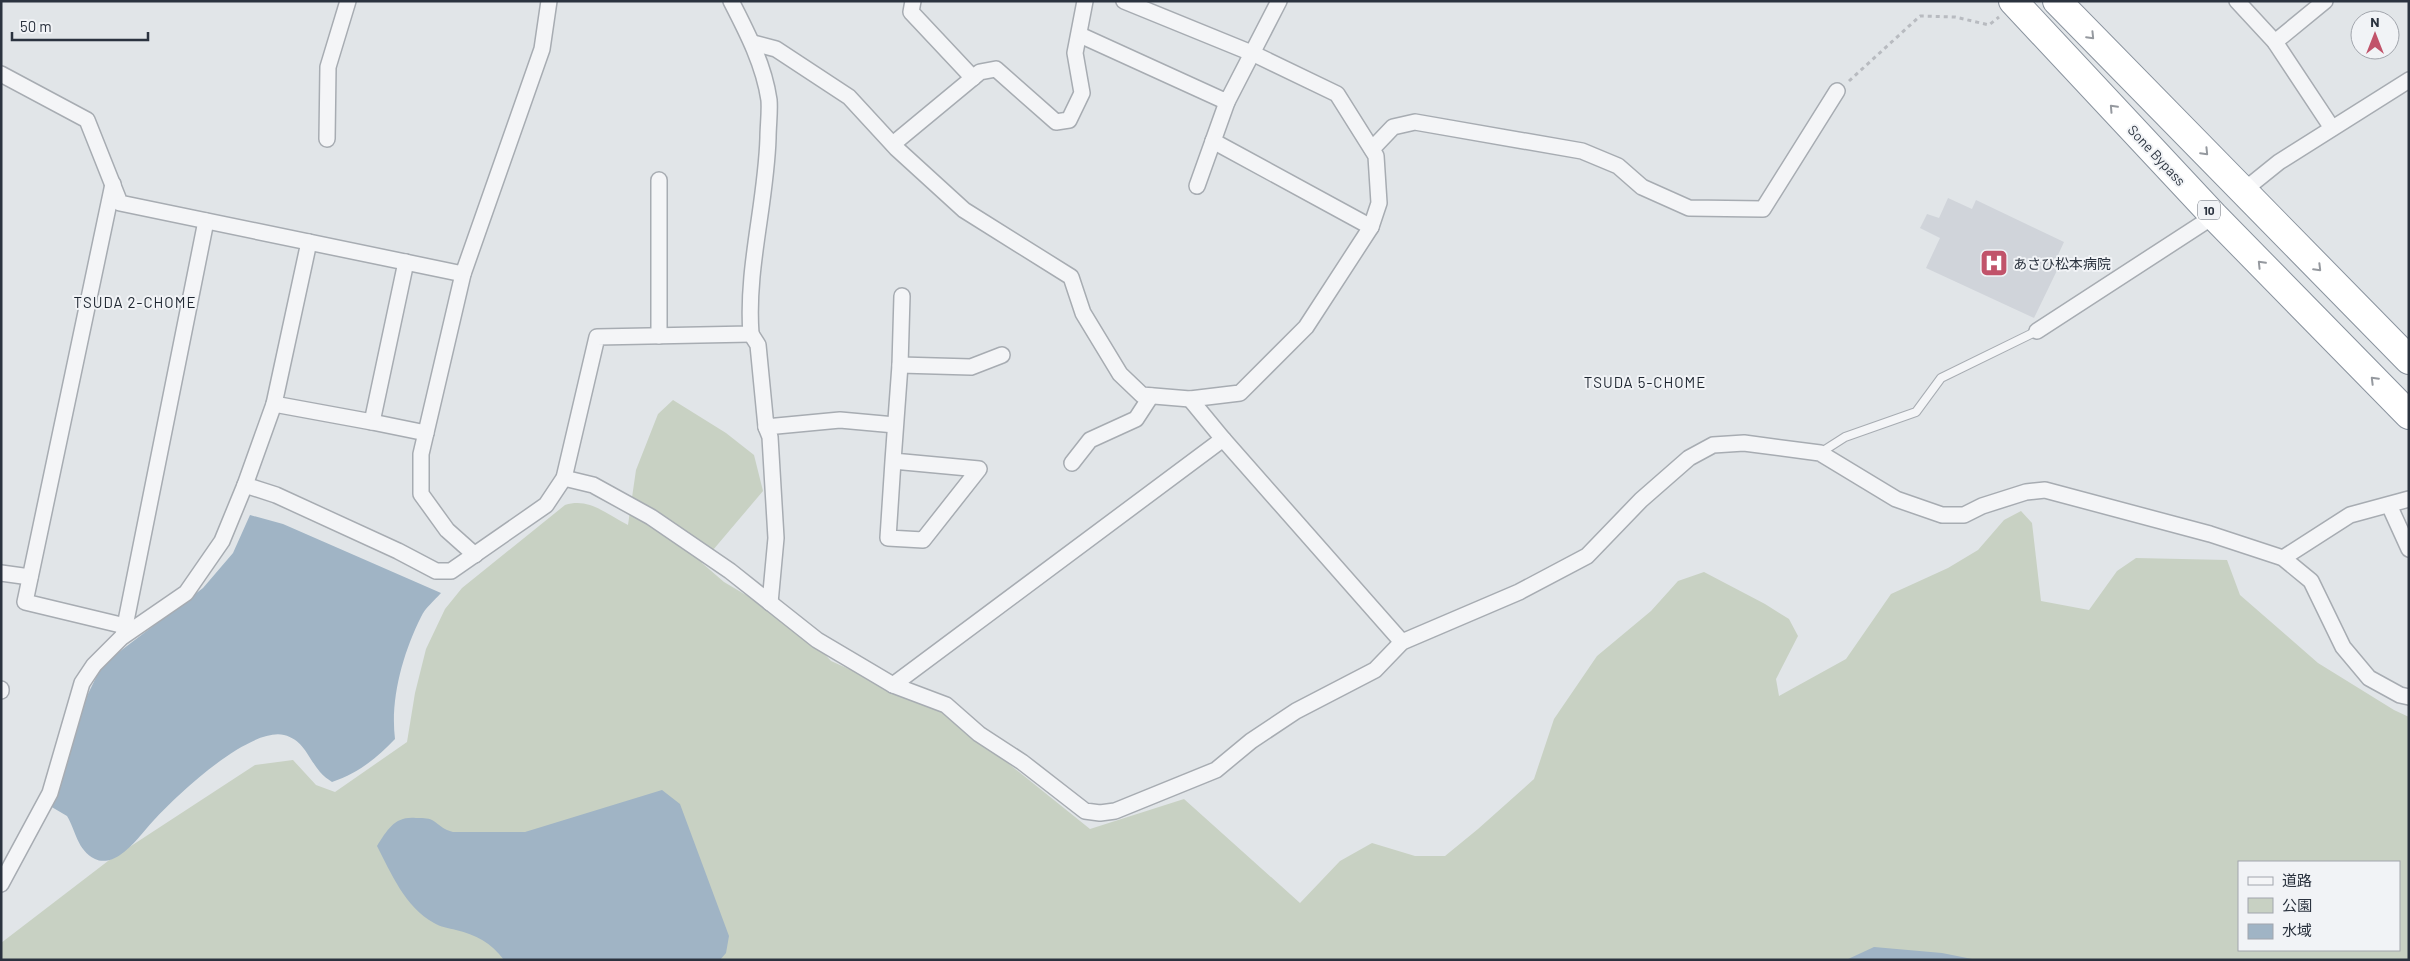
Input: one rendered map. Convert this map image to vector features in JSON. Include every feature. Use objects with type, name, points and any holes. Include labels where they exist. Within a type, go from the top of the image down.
[{"type":"highway","points":[[2057,1],[2409,360]]},
{"type":"highway","name":"Sone Bypass","points":[[2014,3],[2214,216],[2409,415]]},
{"type":"street","points":[[327,139],[328,67],[348,1]]},
{"type":"street","points":[[475,555],[447,530],[421,494],[421,454],[464,274],[542,49],[548,1]]},
{"type":"street","points":[[731,1],[753,43],[769,100],[767,165],[749,311],[751,334],[758,345],[766,427],[770,437],[776,538],[770,603]]},
{"type":"street","points":[[913,1],[911,12],[973,78]]},
{"type":"street","points":[[893,144],[980,72],[996,69],[1056,122],[1070,120],[1082,93],[1075,53],[1080,35],[1085,1]]},
{"type":"street","points":[[753,43],[776,49],[849,98],[893,144],[964,210],[1071,277],[1083,313],[1120,374],[1142,395],[1190,399],[1240,393],[1306,326],[1371,227],[1379,203],[1376,156],[1336,94],[1254,54],[1124,1]]},
{"type":"street","points":[[1197,186],[1227,102],[1254,54],[1279,1]]},
{"type":"street","points":[[2237,1],[2275,42],[2332,128]]},
{"type":"street","points":[[2275,42],[2325,1]]},
{"type":"street","points":[[1080,35],[1227,102]]},
{"type":"street","points":[[1,74],[88,120],[120,203],[464,274]]},
{"type":"street","points":[[2243,191],[2279,162],[2409,80]]},
{"type":"street","points":[[1372,150],[1393,127],[1415,122],[1582,151],[1618,166],[1642,187],[1689,208],[1763,209],[1837,91]]},
{"type":"street","points":[[1213,141],[1371,227]]},
{"type":"street","points":[[659,180],[659,336]]},
{"type":"street","points":[[113,184],[25,602],[123,632]]},
{"type":"street","points":[[2037,331],[2214,216]]},
{"type":"street","points":[[123,632],[206,221]]},
{"type":"street","points":[[2,881],[50,793],[82,683],[94,665],[123,632],[186,593],[222,541],[245,486],[274,404],[309,242]]},
{"type":"street","points":[[372,422],[406,262]]},
{"type":"street","points":[[893,461],[979,469],[923,540],[888,538],[893,461],[900,365],[902,296]]},
{"type":"street","points":[[245,486],[276,494],[436,571],[451,571],[546,504],[564,478],[597,337],[751,334]]},
{"type":"street","points":[[900,365],[971,367],[1002,355]]},
{"type":"street","points":[[1072,463],[1090,440],[1136,419],[1151,396]]},
{"type":"street","points":[[1190,399],[1402,642]]},
{"type":"street","points":[[274,404],[426,433]]},
{"type":"street","points":[[766,427],[840,420],[896,425]]},
{"type":"street","points":[[893,685],[1223,439]]},
{"type":"street","points":[[564,478],[593,485],[651,517],[730,571],[817,640],[893,685],[946,704],[979,734],[1022,762],[1085,811],[1100,813],[1115,811],[1216,770],[1251,741],[1296,711],[1375,670],[1402,642],[1519,592],[1587,556],[1641,500],[1689,458],[1713,445],[1744,443],[1820,454],[1896,499],[1942,515],[1964,515],[1982,506],[2026,492],[2045,490],[2210,534],[2284,558],[2311,581],[2343,647],[2369,678],[2400,696],[2409,697]]},
{"type":"street","points":[[2284,558],[2350,515],[2409,499]]},
{"type":"street","points":[[2389,504],[2409,549]]},
{"type":"street","points":[[1,573],[30,577]]},
{"type":"lane","points":[[1820,454],[1845,437],[1916,412],[1942,378],[2037,331]]},
{"type":"path","points":[[1837,91],[1920,16],[1955,17],[1989,25],[2014,3]]},
{"type":"shaded area","name":"あさひ松本病院","points":[[1948,198],[1972,209],[1976,200],[2064,242],[2058,255],[2063,258],[2034,318],[1926,268],[1940,238],[1920,228],[1927,214],[1939,218]]},
{"type":"green space","points":[[673,400],[726,433],[754,455],[763,491],[702,563],[724,582],[771,610],[808,636],[831,661],[943,711],[1090,829],[1184,799],[1300,903],[1340,861],[1372,843],[1415,856],[1445,856],[1478,829],[1534,779],[1554,719],[1597,656],[1651,611],[1678,581],[1704,572],[1765,604],[1789,619],[1798,636],[1776,679],[1779,696],[1846,659],[1891,594],[1948,568],[1978,550],[2004,520],[2021,511],[2032,523],[2041,601],[2089,610],[2117,571],[2136,558],[2227,560],[2240,595],[2318,663],[2394,710],[2409,717],[2409,960],[1,960],[1,943],[108,861],[255,765],[293,760],[316,785],[335,792],[407,742],[415,693],[426,649],[445,609],[462,588],[565,505],[582,503],[590,505],[628,525],[636,470],[658,414]]},
{"type":"water","points":[[250,515],[283,524],[441,593],[423,614],[409,646],[399,676],[394,708],[395,739],[366,765],[332,782],[321,773],[301,745],[291,737],[269,735],[252,741],[214,765],[196,780],[120,855],[108,860],[101,861],[95,859],[84,851],[67,816],[50,806],[57,796],[87,696],[102,665],[203,588],[233,553]]},
{"type":"water","points":[[662,790],[680,804],[729,936],[726,953],[720,960],[504,960],[489,944],[464,932],[439,926],[415,908],[400,889],[377,846],[393,825],[403,819],[430,819],[453,832],[525,832]]},
{"type":"water","points":[[1874,947],[1942,953],[1977,960],[1846,960]]},
{"type":"place","name":"あさひ松本病院","points":[[1994,263]]},
{"type":"district","name":"TSUDA 2-CHOME","points":[[135,302]]},
{"type":"district","name":"TSUDA 5-CHOME","points":[[1645,382]]}]
